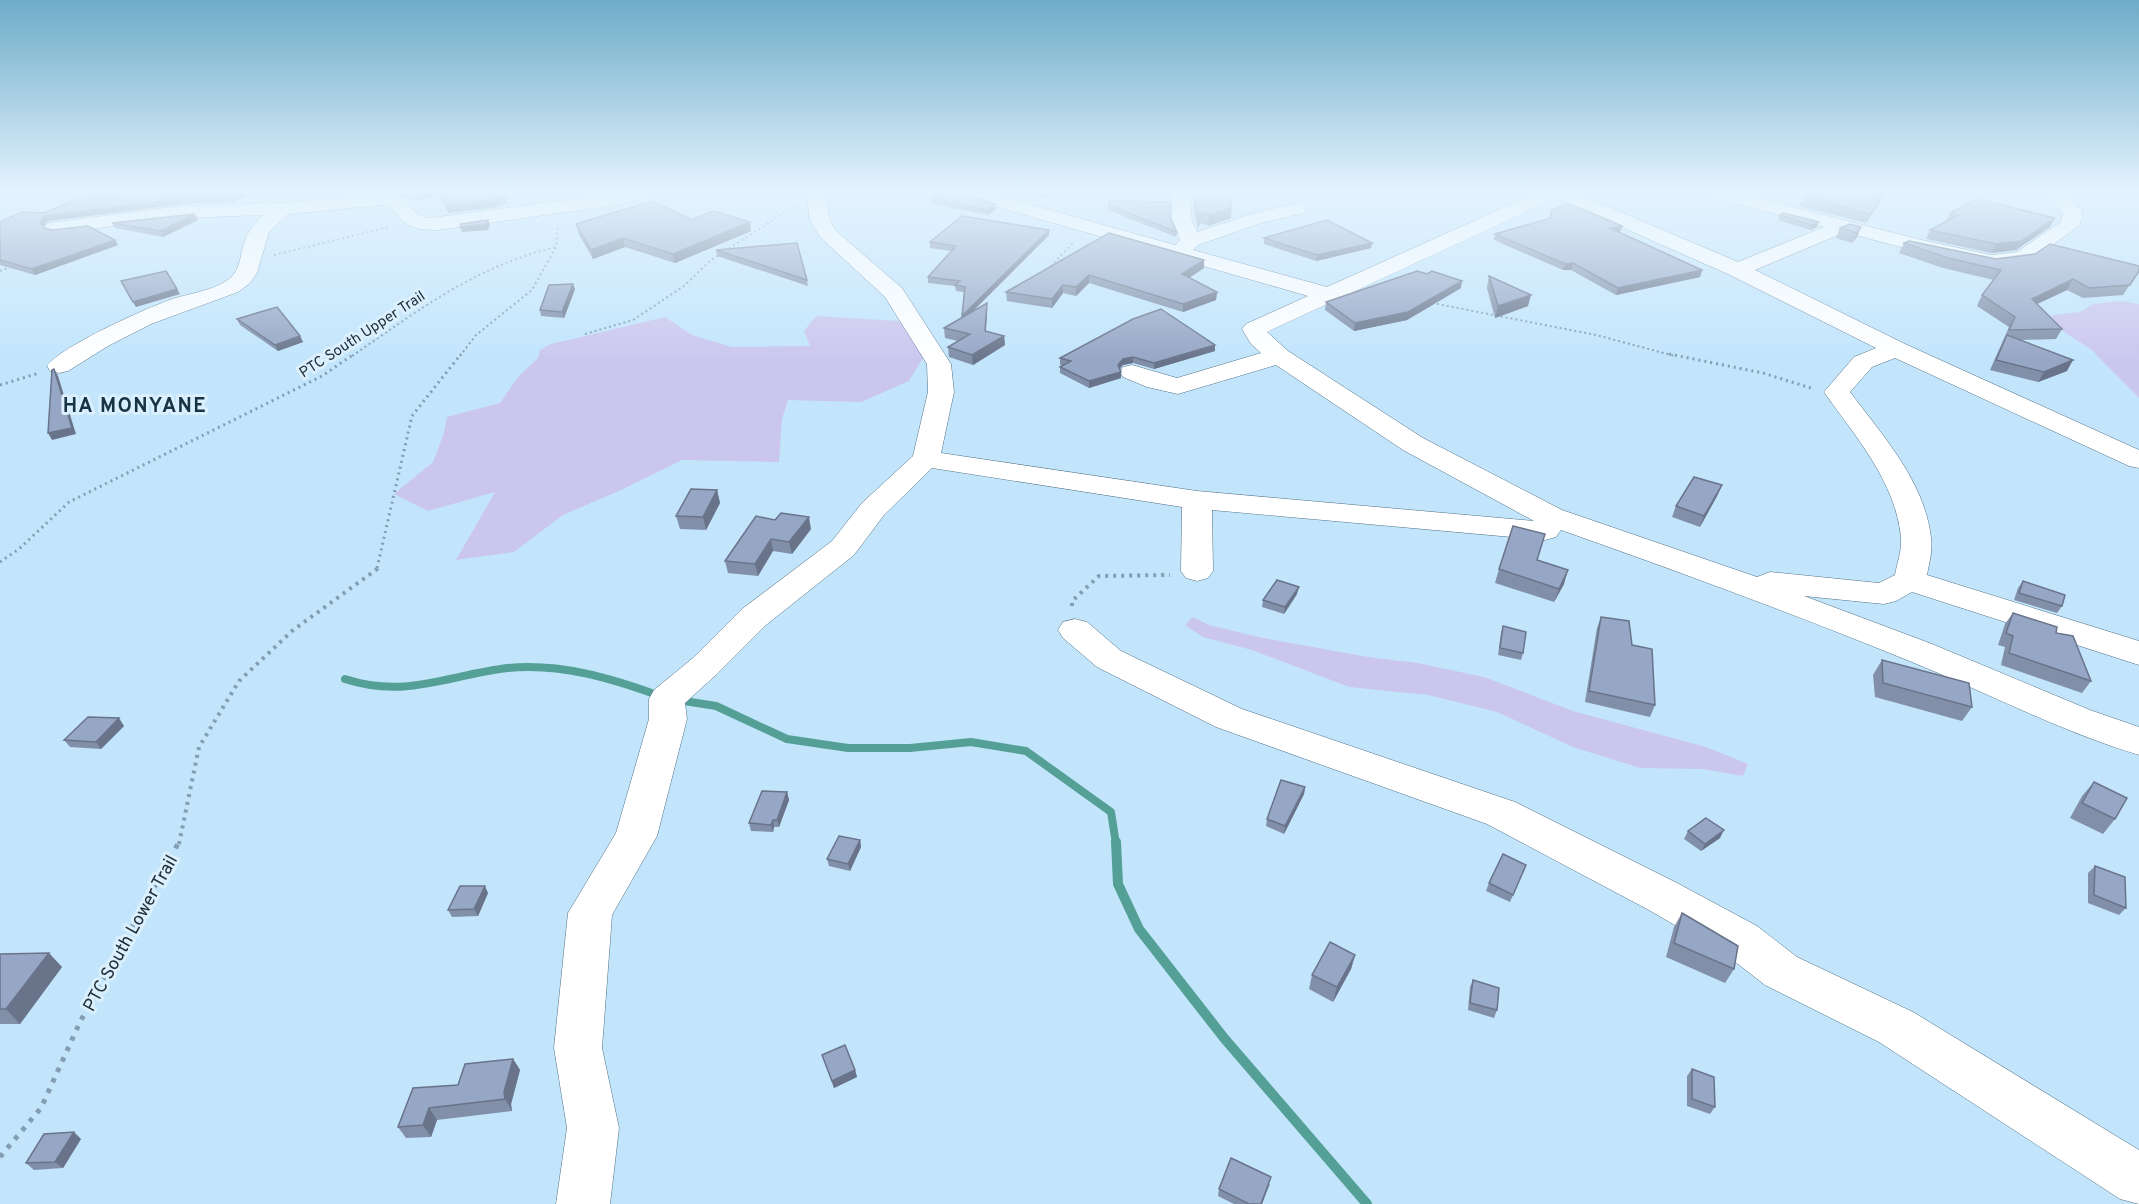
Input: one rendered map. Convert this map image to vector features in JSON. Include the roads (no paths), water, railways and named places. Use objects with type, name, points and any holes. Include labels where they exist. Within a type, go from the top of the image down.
[{"type":"street","points":[[59,366],[97,341],[147,316],[235,285],[248,273],[253,249]]},
{"type":"street","points":[[583,1204],[593,1128],[578,1048],[590,913],[636,836],[668,720],[667,699],[705,666],[754,617],[843,548],[873,509],[926,459],[941,392],[939,364],[894,293],[845,249]]},
{"type":"street","points":[[1192,249],[1330,295]]},
{"type":"street","points":[[1429,249],[1254,329],[1259,339],[1279,356],[1413,444],[1551,516],[1755,587],[1920,652],[2077,719],[2139,741]]},
{"type":"street","points":[[1690,249],[1738,270],[1896,349],[2139,460]]},
{"type":"street","points":[[1738,270],[1788,249]]},
{"type":"street","points":[[1936,249],[1991,261],[2022,258],[2035,249]]},
{"type":"street","points":[[1896,349],[1863,362],[1837,392],[1894,474],[1912,513],[1916,541],[1910,580]]},
{"type":"street","points":[[1132,372],[1156,382],[1178,386],[1279,356]]},
{"type":"street","points":[[926,459],[1197,500],[1545,531],[1551,516]]},
{"type":"street","points":[[1197,500],[1197,571]]},
{"type":"street","points":[[1755,587],[1769,582],[1884,594],[1910,580],[1958,598],[2139,652]]},
{"type":"street","points":[[1075,630],[1109,659],[1229,718],[1501,813],[1662,896],[1741,940],[1781,971],[1896,1027],[2139,1180]]},
{"type":"waterway","points":[[345,679],[367,685],[408,686],[508,668],[547,668],[585,673],[660,696]]},
{"type":"waterway","points":[[678,700],[716,706],[787,739],[848,748],[910,748],[971,742],[1026,751],[1111,812],[1116,844]]},
{"type":"waterway","points":[[1116,842],[1118,884],[1139,929],[1224,1038],[1367,1204]]},
{"type":"district","name":"HA MONYANE","points":[[135,405]]}]
